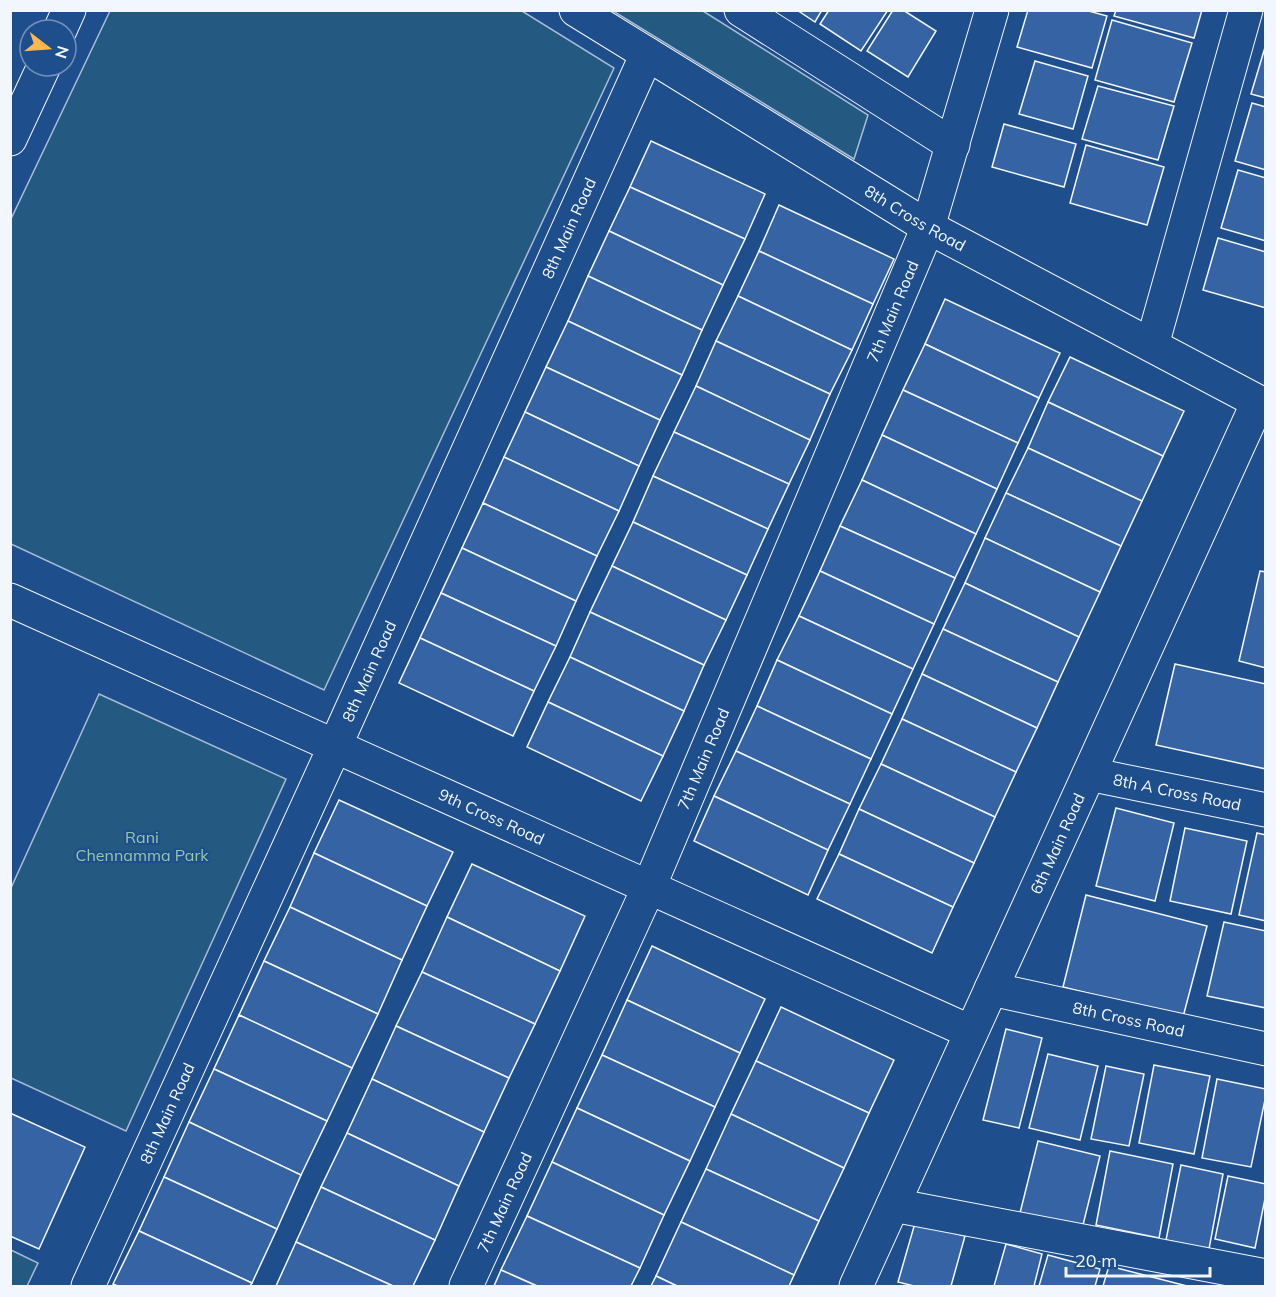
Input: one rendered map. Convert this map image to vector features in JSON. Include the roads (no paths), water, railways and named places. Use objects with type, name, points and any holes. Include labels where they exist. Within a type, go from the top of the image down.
[{"type":"street","name":"8th Cross Road","points":[[576,10],[928,227],[1262,404]]},
{"type":"street","points":[[741,10],[952,145]]},
{"type":"street","points":[[928,227],[992,10]]},
{"type":"street","points":[[1152,345],[1246,10]]},
{"type":"street","name":"8th Main Road","points":[[88,1287],[647,54]]},
{"type":"street","points":[[10,139],[38,78]]},
{"type":"street","name":"7th Main Road","points":[[466,1287],[649,887],[928,227]]},
{"type":"street","name":"6th Main Road","points":[[856,1287],[1089,774],[1262,404]]},
{"type":"street","name":"9th Cross Road","points":[[10,600],[971,1032]]},
{"type":"street","name":"8th A Cross Road","points":[[1089,774],[1266,810]]},
{"type":"street","name":"8th Cross Road","points":[[991,989],[1266,1049]]},
{"type":"street","points":[[893,1205],[1266,1276]]},
{"type":"park label","name":"Rani Chennamma Park","points":[[142,846]]}]
